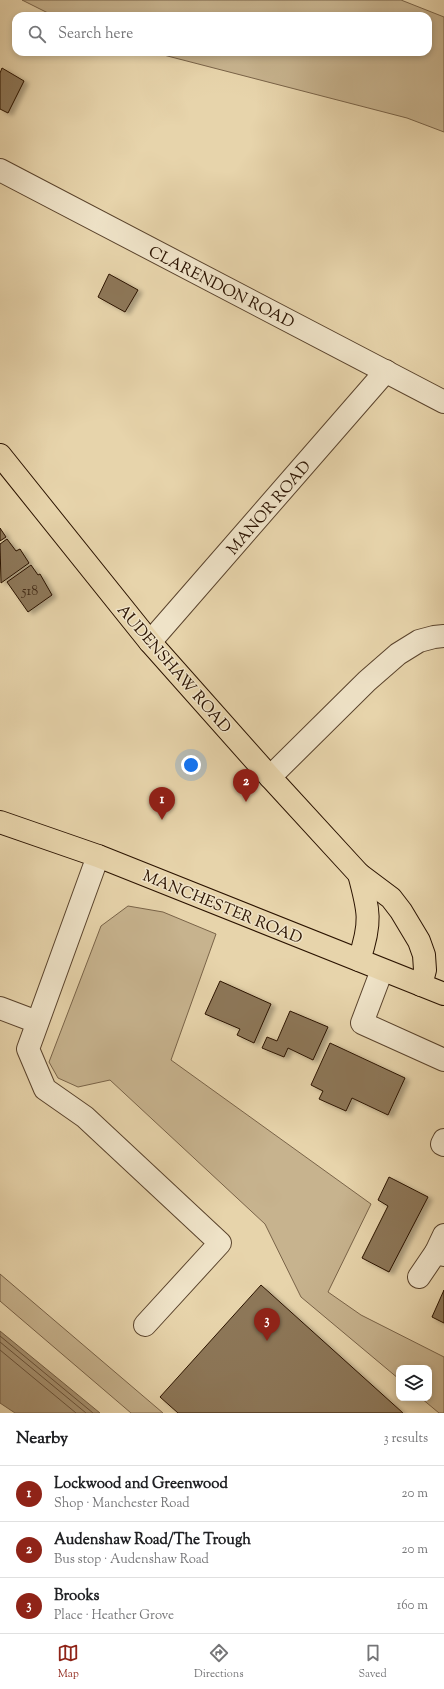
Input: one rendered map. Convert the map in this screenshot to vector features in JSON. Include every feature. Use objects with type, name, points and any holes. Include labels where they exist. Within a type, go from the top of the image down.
[{"type":"main road","name":"AUDENSHAW ROAD","points":[[0,455],[150,642],[270,778],[359,874],[391,898],[401,911],[419,942],[424,955],[424,970],[421,985]]},
{"type":"main road","name":"MANCHESTER ROAD","points":[[0,822],[98,856],[444,994]]},
{"type":"main road","name":"AUDENSHAW ROAD","points":[[359,874],[367,904],[369,925],[359,960]]},
{"type":"street","name":"CLARENDON ROAD","points":[[0,170],[444,402]]},
{"type":"street","name":"MANOR ROAD","points":[[150,642],[386,371]]},
{"type":"street","points":[[270,778],[367,681],[398,654],[419,641],[434,636],[444,636]]},
{"type":"street","points":[[98,856],[28,1049],[45,1089],[85,1117],[220,1243],[145,1325]]},
{"type":"street","points":[[382,970],[362,1023],[444,1060]]},
{"type":"street","points":[[0,1008],[38,1022]]},
{"type":"street","points":[[444,1140],[442,1144],[444,1145]]},
{"type":"street","points":[[419,1277],[441,1247]]},
{"type":"shaded area","points":[[22,0],[401,0],[431,12],[46,12]]},
{"type":"shaded area","points":[[432,12],[444,17],[444,132],[407,118],[167,56],[432,56]]},
{"type":"shaded area","points":[[128,906],[163,912],[216,934],[171,1060],[371,1204],[328,1292],[361,1315],[444,1357],[444,1413],[439,1413],[425,1401],[432,1401],[432,1365],[396,1365],[396,1376],[301,1297],[265,1224],[110,1080],[78,1087],[58,1078],[49,1062],[101,926]]},
{"type":"shaded area","points":[[0,1274],[163,1413],[131,1413],[0,1301]]},
{"type":"water","points":[[0,1331],[100,1413],[15,1413],[0,1403]]},
{"type":"building","points":[[2,68],[24,81],[8,113],[0,109],[0,73]]},
{"type":"building","points":[[109,274],[138,290],[125,312],[98,297]]},
{"type":"building","points":[[0,528],[6,537],[0,541]]},
{"type":"building","points":[[7,539],[16,551],[20,549],[29,563],[1,583],[0,544]]},
{"type":"building","points":[[31,565],[38,575],[40,574],[52,595],[28,612],[7,582]]},
{"type":"building","points":[[220,981],[271,1004],[254,1043],[237,1035],[240,1029],[205,1014]]},
{"type":"building","points":[[290,1011],[328,1027],[313,1060],[288,1048],[284,1057],[262,1048],[267,1037],[277,1041]]},
{"type":"building","points":[[330,1043],[405,1078],[388,1115],[352,1098],[346,1111],[319,1099],[323,1091],[311,1085]]},
{"type":"building","points":[[389,1177],[428,1197],[389,1272],[362,1258],[388,1206],[378,1200]]},
{"type":"building","points":[[261,1285],[403,1413],[178,1413],[160,1397]]},
{"type":"building","points":[[444,1290],[444,1323],[432,1317]]},
{"type":"place","name":"Audenshaw Road/The Trough","points":[[246,802]]},
{"type":"place","name":"Lockwood and Greenwood","points":[[162,820]]},
{"type":"place","name":"Brooks","points":[[267,1341]]}]
